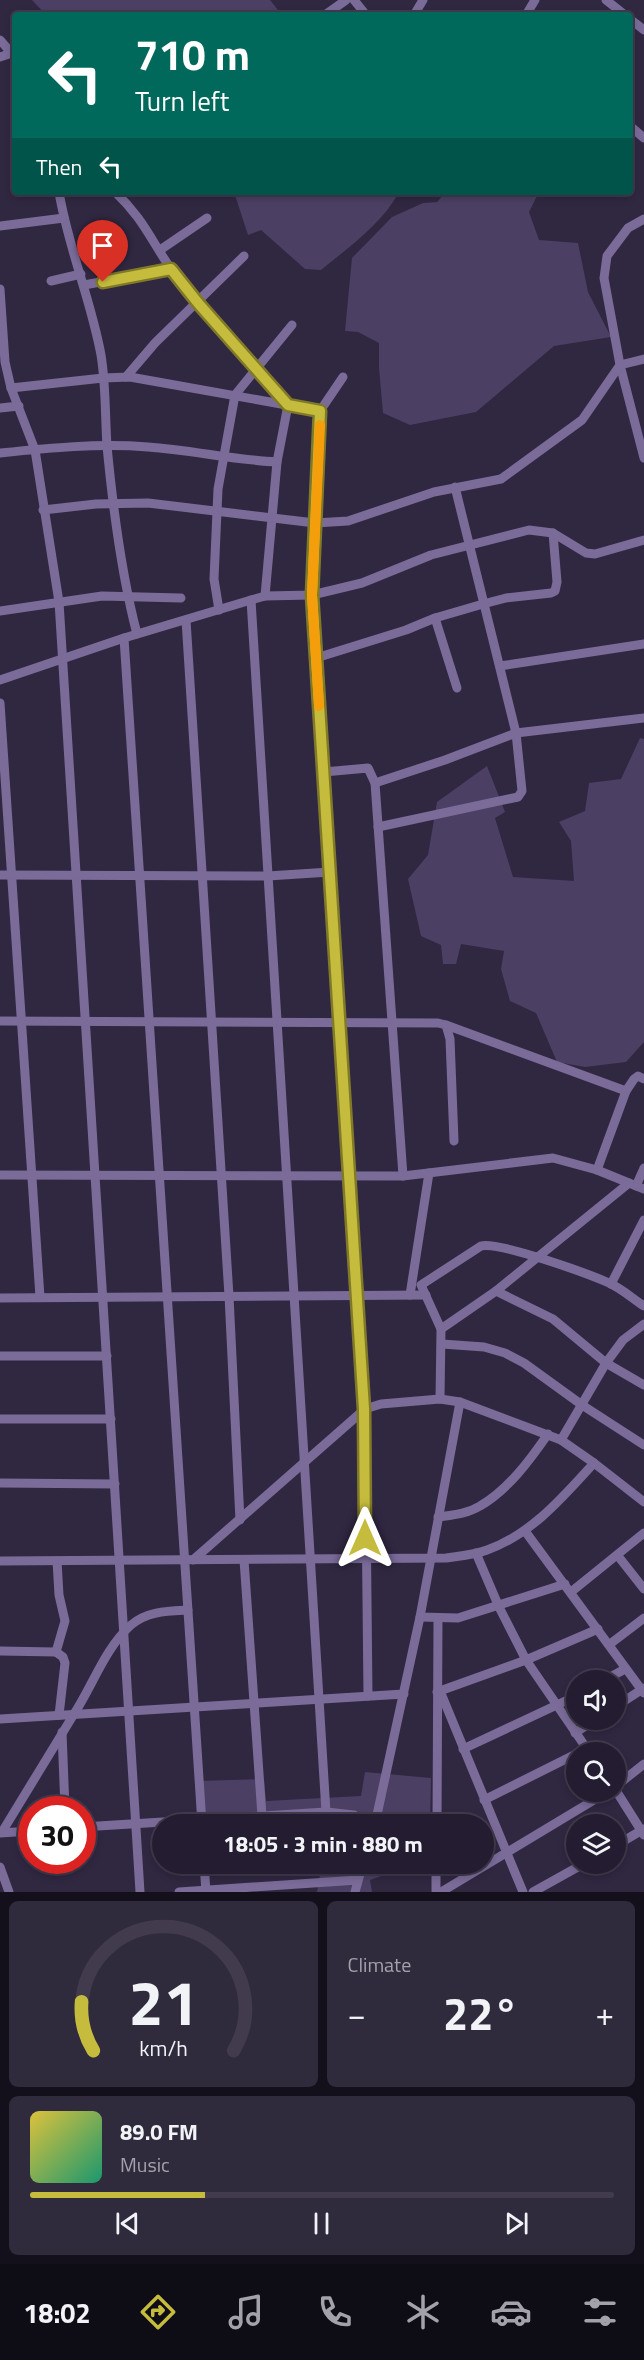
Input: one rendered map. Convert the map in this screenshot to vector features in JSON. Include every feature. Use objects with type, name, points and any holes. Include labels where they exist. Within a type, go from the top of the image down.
[{"type":"street","points":[[329,12],[346,0]]},
{"type":"street","points":[[354,0],[364,12]]},
{"type":"street","points":[[606,0],[621,12]]},
{"type":"street","points":[[0,40],[12,54]]},
{"type":"street","points":[[60,195],[100,354],[114,503],[128,597],[137,634]]},
{"type":"street","points":[[118,195],[139,217],[171,269],[198,303],[288,405]]},
{"type":"street","points":[[0,226],[64,218]]},
{"type":"street","points":[[160,250],[207,218]]},
{"type":"street","points":[[644,219],[628,228],[607,256],[603,278],[620,365],[644,458]]},
{"type":"street","points":[[126,377],[155,343],[244,256]]},
{"type":"street","points":[[84,285],[171,269]]},
{"type":"street","points":[[51,280],[81,274]]},
{"type":"street","points":[[0,289],[2,340],[11,388],[35,450],[59,602],[140,1892]]},
{"type":"street","points":[[219,610],[214,579],[216,512],[222,457],[235,395],[239,387],[256,370],[292,325]]},
{"type":"street","points":[[43,510],[114,503],[148,503],[315,523],[348,521],[455,487],[501,479],[582,420],[620,365],[644,359]]},
{"type":"street","points":[[11,388],[126,377],[320,411]]},
{"type":"street","points":[[343,377],[320,411],[312,595],[364,1409],[368,1696]]},
{"type":"street","points":[[265,596],[277,462],[288,405]]},
{"type":"street","points":[[0,408],[19,406]]},
{"type":"street","points":[[0,453],[107,445],[149,447],[277,462]]},
{"type":"street","points":[[378,827],[518,797],[522,791],[516,733],[455,487]]},
{"type":"street","points":[[0,680],[124,638],[265,596],[312,595],[362,583],[416,560],[529,530],[553,533],[586,553],[595,554],[644,540]]},
{"type":"street","points":[[316,658],[483,604],[506,598],[555,591],[557,582],[553,533]]},
{"type":"street","points":[[0,611],[102,596],[181,598]]},
{"type":"street","points":[[251,600],[326,1812]]},
{"type":"street","points":[[435,618],[457,688]]},
{"type":"street","points":[[186,620],[222,1176],[240,1520]]},
{"type":"street","points":[[124,638],[167,1296],[189,1560],[188,1610],[201,1814]]},
{"type":"street","points":[[500,666],[644,644]]},
{"type":"street","points":[[0,703],[40,1297]]},
{"type":"street","points":[[375,783],[516,733],[644,718]]},
{"type":"street","points":[[324,772],[368,768],[375,783],[403,1176]]},
{"type":"street","points":[[0,875],[268,876],[330,872]]},
{"type":"street","points":[[0,1021],[438,1023],[626,1091]]},
{"type":"street","points":[[446,1025],[450,1039],[454,1141]]},
{"type":"street","points":[[597,1170],[626,1091],[638,1076],[644,1079]]},
{"type":"street","points":[[0,1175],[403,1176],[553,1158],[597,1170],[636,1186]]},
{"type":"street","points":[[441,1329],[496,1291],[636,1186],[644,1168]]},
{"type":"street","points":[[411,1295],[429,1173]]},
{"type":"street","points":[[611,1284],[644,1220]]},
{"type":"street","points":[[440,1399],[441,1329],[422,1285],[481,1246],[495,1246],[611,1284],[644,1306]]},
{"type":"street","points":[[496,1291],[553,1319],[606,1363],[644,1385]]},
{"type":"street","points":[[0,1298],[426,1295]]},
{"type":"street","points":[[561,1440],[606,1363],[623,1341],[644,1324]]},
{"type":"street","points":[[442,1344],[484,1347],[505,1353],[524,1363],[582,1405],[644,1445]]},
{"type":"street","points":[[0,1356],[107,1356]]},
{"type":"street","points":[[189,1560],[240,1520],[364,1409],[381,1404],[440,1399],[460,1402],[548,1434],[561,1440],[594,1463],[644,1502]]},
{"type":"street","points":[[377,1814],[420,1617],[460,1402]]},
{"type":"street","points":[[0,1419],[111,1419]]},
{"type":"street","points":[[438,1516],[470,1511],[489,1500],[533,1455],[548,1434]]},
{"type":"street","points":[[0,1561],[431,1559],[476,1553],[496,1546],[525,1531],[552,1508],[594,1463]]},
{"type":"street","points":[[0,1483],[115,1484]]},
{"type":"street","points":[[525,1531],[610,1644],[625,1669],[643,1690],[626,1700]]},
{"type":"street","points":[[420,1617],[458,1618],[568,1588],[618,1556],[644,1533]]},
{"type":"street","points":[[476,1553],[499,1607],[526,1660],[579,1742]]},
{"type":"street","points":[[618,1556],[644,1588]]},
{"type":"street","points":[[244,1560],[262,1814]]},
{"type":"street","points":[[56,1652],[65,1620],[59,1595],[57,1561]]},
{"type":"street","points":[[1,1832],[108,1654],[131,1624],[158,1612],[188,1610]]},
{"type":"street","points":[[437,1814],[438,1618]]},
{"type":"street","points":[[610,1644],[644,1618]]},
{"type":"street","points":[[439,1692],[526,1660],[598,1629]]},
{"type":"street","points":[[0,1651],[56,1652],[63,1657],[65,1663],[59,1715]]},
{"type":"street","points":[[439,1692],[523,1892]]},
{"type":"street","points":[[0,1719],[404,1694]]},
{"type":"street","points":[[463,1749],[566,1702]]},
{"type":"street","points":[[575,1733],[580,1730]]},
{"type":"street","points":[[62,1732],[64,1796]]},
{"type":"street","points":[[484,1800],[566,1760]]},
{"type":"street","points":[[626,1779],[644,1764]]},
{"type":"street","points":[[441,1892],[591,1802]]},
{"type":"street","points":[[624,1802],[643,1832],[626,1840]]},
{"type":"street","points":[[294,1814],[326,1812],[345,1814]]},
{"type":"street","points":[[96,1826],[152,1824]]},
{"type":"street","points":[[1,1832],[18,1831]]},
{"type":"street","points":[[0,1867],[9,1892]]},
{"type":"street","points":[[205,1874],[206,1891]]},
{"type":"street","points":[[355,1892],[360,1874]]},
{"type":"street","points":[[436,1874],[436,1892]]},
{"type":"street","points":[[533,1892],[566,1874]]},
{"type":"street","points":[[179,1892],[358,1880]]},
{"type":"shaded area","points":[[32,0],[270,0],[280,12],[43,12]]},
{"type":"shaded area","points":[[235,195],[397,195],[374,225],[321,270],[305,269],[261,230],[248,235]]},
{"type":"shaded area","points":[[443,195],[538,195],[529,212],[539,240],[578,243],[588,292],[611,337],[554,346],[476,412],[410,425],[383,413],[379,343],[358,332],[345,331],[352,258],[392,217],[423,203],[437,202]]},
{"type":"shaded area","points":[[640,738],[644,739],[644,1042],[626,1062],[585,1067],[557,1062],[536,1013],[510,1001],[501,969],[504,951],[461,944],[456,964],[443,964],[441,945],[421,936],[408,879],[428,855],[437,802],[487,766],[505,812],[495,818],[513,877],[574,881],[571,841],[559,822],[585,811],[589,783],[621,779]]},
{"type":"shaded area","points":[[365,1772],[431,1778],[430,1814],[200,1814],[198,1781],[264,1779],[266,1801],[361,1796]]},
{"type":"shaded area","points":[[320,1874],[387,1874],[370,1880],[372,1892],[317,1892]]},
{"type":"slow traffic","points":[[319,706],[312,595],[320,425]]},
{"type":"route","points":[[103,282],[171,269],[288,405],[320,411],[312,595],[364,1409],[365,1538]]}]
